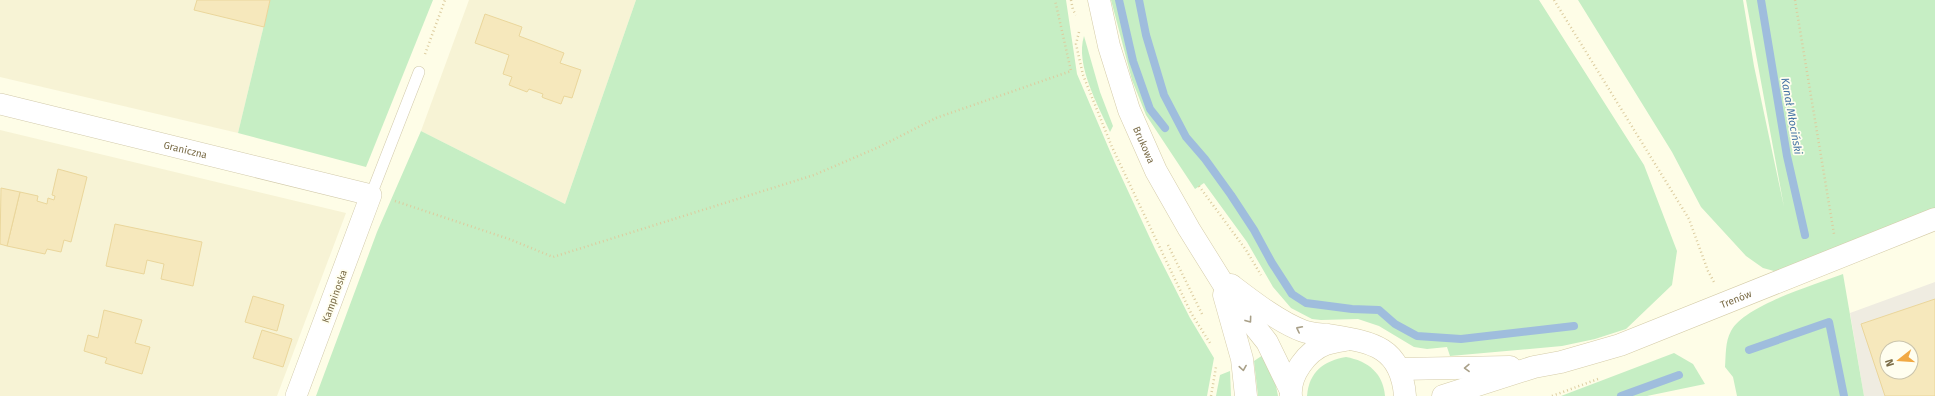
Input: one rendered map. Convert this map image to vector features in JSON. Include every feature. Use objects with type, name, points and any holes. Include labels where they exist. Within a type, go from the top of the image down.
[{"type":"main road","name":"Brukowa","points":[[1099,0],[1110,46],[1129,110],[1156,170],[1189,229],[1219,276],[1255,329],[1267,342],[1291,392]]},
{"type":"main road","name":"Trenów","points":[[1443,396],[1534,367],[1561,362],[1620,345],[1935,219]]},
{"type":"main road","name":"Brukowa","points":[[1219,276],[1272,314],[1304,332],[1370,343],[1387,353],[1399,369]]},
{"type":"main road","points":[[1219,276],[1242,359],[1246,396]]},
{"type":"main road","points":[[1291,392],[1296,373],[1306,358],[1326,344],[1350,339]]},
{"type":"main road","name":"Trenów","points":[[1399,369],[1534,367]]},
{"type":"main road","points":[[1399,369],[1405,396]]},
{"type":"street","name":"Graniczna","points":[[0,104],[371,195]]},
{"type":"street","name":"Kampinoska","points":[[296,396],[371,195]]},
{"type":"lane","points":[[371,195],[419,72]]},
{"type":"path","points":[[419,72],[444,0]]},
{"type":"path","points":[[371,195],[392,200],[509,239],[552,257],[814,174],[879,147],[936,118],[1071,71],[1055,0]]},
{"type":"path","points":[[1554,0],[1689,219],[1708,271],[1727,302]]},
{"type":"path","points":[[1795,0],[1838,258]]},
{"type":"path","points":[[1198,186],[1246,250],[1261,276]]},
{"type":"path","points":[[1211,396],[1217,365]]},
{"type":"shaded area","points":[[0,0],[270,0],[238,133],[0,77]]},
{"type":"shaded area","points":[[469,0],[636,0],[565,204],[421,131]]},
{"type":"shaded area","points":[[0,130],[346,213],[277,396],[0,396]]},
{"type":"shaded area","points":[[1935,282],[1935,396],[1864,396],[1850,313]]},
{"type":"green space","points":[[270,0],[433,0],[366,167],[238,133]]},
{"type":"green space","points":[[636,0],[1066,0],[1077,74],[1115,163],[1155,249],[1190,318],[1214,358],[1207,396],[316,396],[377,232],[421,131],[565,204]]},
{"type":"green space","points":[[1111,0],[1539,0],[1644,165],[1677,251],[1672,285],[1626,329],[1595,339],[1562,346],[1450,356],[1447,347],[1427,349],[1414,347],[1379,326],[1358,319],[1312,319],[1291,308],[1273,287],[1247,242],[1204,183],[1195,189],[1146,115],[1132,80]]},
{"type":"green space","points":[[1578,0],[1743,0],[1754,66],[1784,207],[1746,0],[1935,0],[1935,209],[1792,265],[1774,271],[1763,268],[1746,256],[1701,207],[1672,152]]},
{"type":"green space","points":[[1084,36],[1100,92],[1113,126],[1110,132],[1089,85],[1085,72],[1082,47]]},
{"type":"green space","points":[[1843,274],[1864,396],[1737,396],[1733,377],[1725,367],[1726,349],[1731,331],[1750,313],[1765,304]]},
{"type":"green space","points":[[1674,353],[1693,364],[1705,384],[1647,396],[1561,396]]},
{"type":"green space","points":[[1263,355],[1275,381],[1278,396],[1258,396],[1254,361]]},
{"type":"green space","points":[[1346,357],[1361,362],[1373,369],[1381,381],[1385,396],[1307,396],[1311,380],[1319,369],[1330,361]]},
{"type":"green space","points":[[1230,371],[1231,396],[1216,396],[1220,375]]},
{"type":"building","points":[[197,0],[270,0],[264,27],[194,10]]},
{"type":"building","points":[[485,14],[522,27],[519,36],[564,53],[560,63],[581,70],[572,98],[564,96],[561,104],[542,97],[543,94],[529,89],[527,92],[509,85],[512,77],[503,74],[509,55],[475,43]]},
{"type":"building","points":[[58,169],[87,177],[71,242],[64,240],[61,252],[47,249],[45,254],[7,246],[20,192],[38,196],[37,201],[47,204],[48,198],[54,200],[55,196],[52,195]]},
{"type":"building","points":[[1,188],[20,192],[7,246],[0,244]]},
{"type":"building","points":[[115,224],[202,242],[193,286],[161,279],[164,264],[147,260],[144,274],[106,266]]},
{"type":"building","points":[[253,296],[284,305],[277,331],[245,322]]},
{"type":"building","points":[[1935,299],[1935,396],[1885,396],[1880,380],[1919,380],[1919,340],[1879,340],[1879,378],[1861,324]]},
{"type":"building","points":[[104,310],[142,320],[135,343],[150,347],[142,374],[105,363],[107,358],[84,351],[88,335],[98,338]]},
{"type":"building","points":[[262,330],[292,339],[283,367],[253,358]]},
{"type":"waterway","points":[[1119,0],[1133,61],[1150,109],[1165,128]]},
{"type":"waterway","points":[[1139,0],[1146,35],[1164,95],[1186,137],[1205,159],[1231,195],[1254,230],[1272,263],[1292,294],[1306,303],[1352,309],[1379,310],[1395,324],[1417,336],[1461,339],[1574,326]]},
{"type":"waterway","name":"Kanał Młociński","points":[[1761,0],[1787,156],[1805,235]]},
{"type":"waterway","points":[[1749,350],[1829,322],[1844,396]]},
{"type":"waterway","points":[[1621,396],[1679,375]]}]
